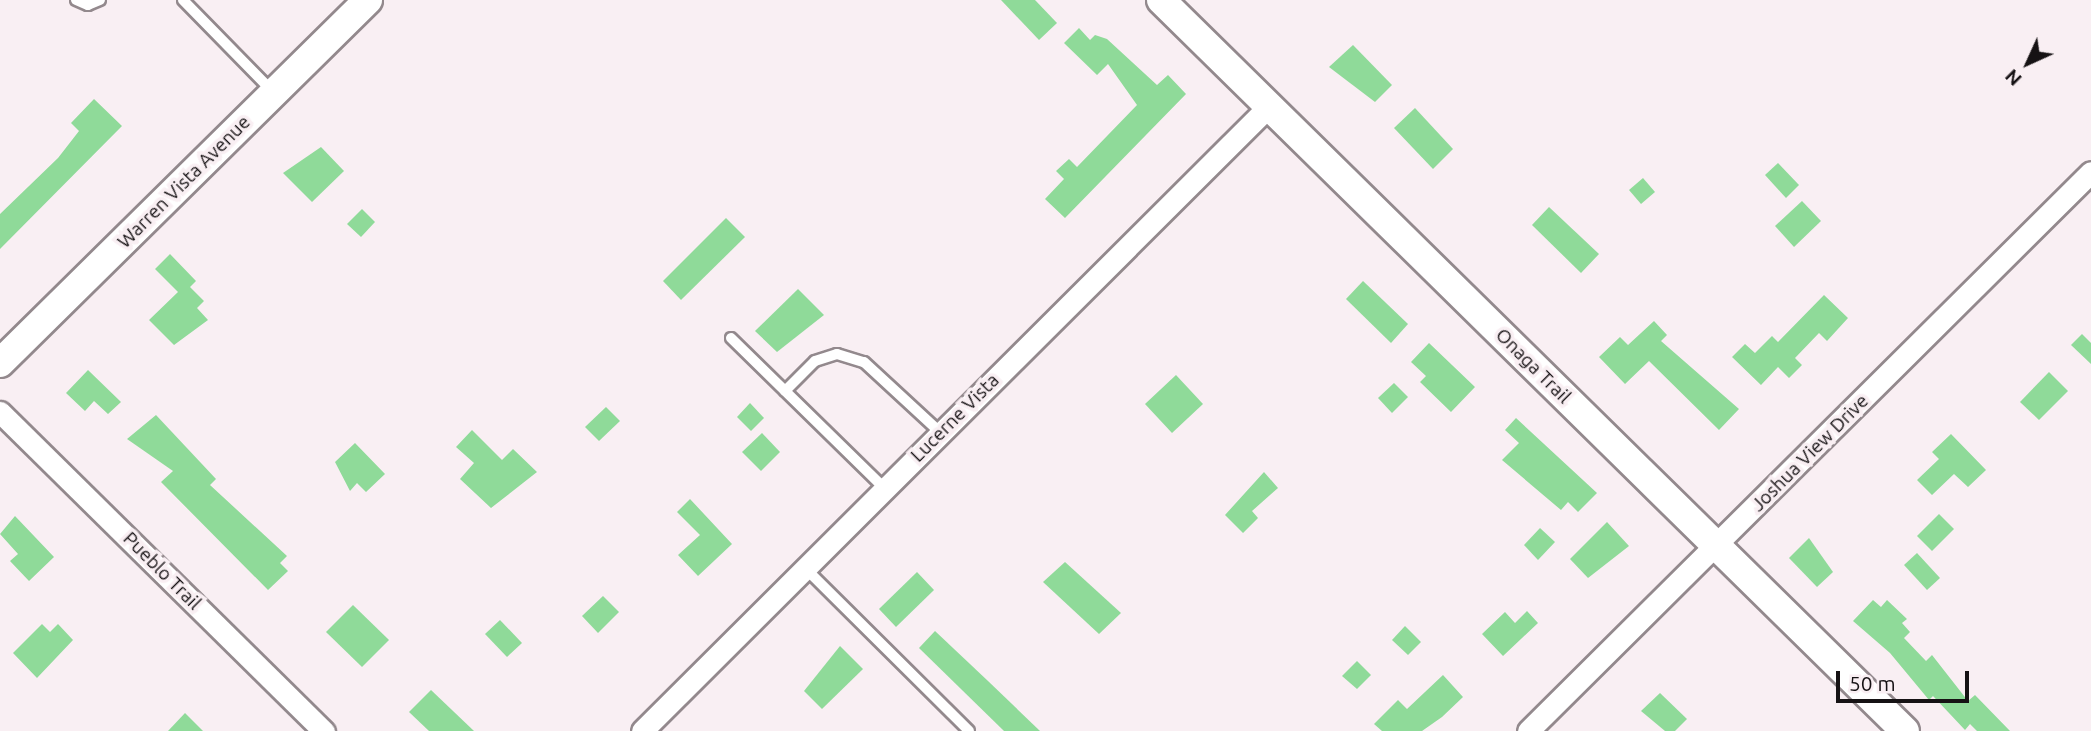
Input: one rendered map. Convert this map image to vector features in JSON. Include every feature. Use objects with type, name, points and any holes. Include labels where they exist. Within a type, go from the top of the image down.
[{"type":"street","name":"Warren Vista Avenue","points":[[2,356],[368,0]]},
{"type":"street","name":"Onaga Trail","points":[[1161,0],[1905,731]]},
{"type":"street","name":"Lucerne Vista","points":[[642,731],[1269,106]]},
{"type":"street","name":"Joshua View Drive","points":[[1528,731],[2091,172]]},
{"type":"street","name":"Pueblo Trail","points":[[0,412],[324,731]]},
{"type":"lane","points":[[76,0],[88,5],[100,0]]},
{"type":"lane","points":[[183,0],[274,93]]},
{"type":"lane","points":[[731,338],[885,489]]},
{"type":"lane","points":[[785,391],[815,361],[837,354],[864,362],[941,433]]},
{"type":"lane","points":[[806,568],[969,731]]},
{"type":"building","points":[[1001,0],[1035,0],[1057,23],[1039,40]]},
{"type":"building","points":[[1079,28],[1090,40],[1095,35],[1107,39],[1157,85],[1168,75],[1186,94],[1065,218],[1045,199],[1064,179],[1056,171],[1069,159],[1077,167],[1137,105],[1108,64],[1097,75],[1064,43]]},
{"type":"building","points":[[1353,45],[1392,85],[1375,102],[1329,67]]},
{"type":"building","points":[[94,99],[122,126],[0,249],[0,214],[58,158],[79,131],[71,123]]},
{"type":"building","points":[[1415,108],[1453,149],[1433,169],[1394,128]]},
{"type":"building","points":[[321,147],[344,171],[312,202],[283,173]]},
{"type":"building","points":[[1778,163],[1799,185],[1786,198],[1765,175]]},
{"type":"building","points":[[1643,178],[1655,192],[1641,204],[1629,190]]},
{"type":"building","points":[[1802,201],[1821,221],[1794,247],[1775,226]]},
{"type":"building","points":[[1549,207],[1599,254],[1581,273],[1532,225]]},
{"type":"building","points":[[362,209],[375,222],[361,237],[347,224]]},
{"type":"building","points":[[726,218],[745,237],[681,300],[663,281]]},
{"type":"building","points":[[170,254],[196,281],[190,287],[204,301],[197,308],[208,320],[174,345],[149,320],[178,292],[155,269]]},
{"type":"building","points":[[1363,281],[1408,324],[1391,343],[1346,299]]},
{"type":"building","points":[[798,289],[824,315],[777,352],[755,331]]},
{"type":"building","points":[[1824,295],[1848,318],[1827,341],[1819,333],[1795,358],[1802,365],[1789,378],[1778,367],[1761,385],[1732,357],[1745,344],[1755,353],[1772,336],[1778,342]]},
{"type":"building","points":[[1654,321],[1667,335],[1661,341],[1739,409],[1719,430],[1649,361],[1625,384],[1599,357],[1620,337],[1628,345]]},
{"type":"building","points":[[2082,334],[2091,343],[2091,364],[2071,345]]},
{"type":"building","points":[[1429,343],[1475,387],[1451,412],[1420,382],[1426,376],[1411,362]]},
{"type":"building","points":[[88,370],[121,402],[108,414],[94,401],[85,411],[66,393]]},
{"type":"building","points":[[2049,372],[2068,391],[2039,420],[2020,402]]},
{"type":"building","points":[[1176,375],[1203,404],[1172,433],[1145,404]]},
{"type":"building","points":[[1394,383],[1408,397],[1392,413],[1378,398]]},
{"type":"building","points":[[750,403],[764,418],[751,431],[737,417]]},
{"type":"building","points":[[606,407],[620,421],[599,441],[585,427]]},
{"type":"building","points":[[156,415],[216,479],[210,485],[287,556],[280,563],[288,571],[268,590],[161,482],[173,471],[127,439]]},
{"type":"building","points":[[1516,418],[1597,493],[1578,512],[1568,502],[1561,510],[1502,460],[1519,443],[1505,430]]},
{"type":"building","points":[[472,430],[502,460],[513,449],[537,472],[491,508],[460,479],[474,463],[456,447]]},
{"type":"building","points":[[762,433],[780,452],[761,471],[742,452]]},
{"type":"building","points":[[1951,434],[1986,470],[1968,487],[1954,474],[1932,495],[1917,480],[1939,459],[1932,452]]},
{"type":"building","points":[[355,443],[385,474],[366,492],[357,483],[350,491],[335,462]]},
{"type":"building","points":[[1264,472],[1278,488],[1252,511],[1258,518],[1243,533],[1225,515]]},
{"type":"building","points":[[690,499],[732,544],[698,576],[678,555],[700,535],[677,512]]},
{"type":"building","points":[[1939,514],[1954,529],[1932,551],[1917,536]]},
{"type":"building","points":[[15,516],[54,557],[29,581],[10,561],[18,554],[0,534]]},
{"type":"building","points":[[1607,522],[1629,546],[1588,578],[1570,559]]},
{"type":"building","points":[[1540,528],[1555,542],[1538,560],[1524,545]]},
{"type":"building","points":[[1809,538],[1833,572],[1817,587],[1789,558]]},
{"type":"building","points":[[1917,553],[1940,578],[1927,590],[1904,565]]},
{"type":"building","points":[[1065,562],[1121,613],[1099,634],[1043,582]]},
{"type":"building","points":[[917,572],[934,590],[896,627],[879,609]]},
{"type":"building","points":[[603,596],[619,612],[598,633],[582,616]]},
{"type":"building","points":[[1873,600],[1881,607],[1887,600],[1907,619],[1902,623],[1910,632],[1904,638],[1926,661],[1932,655],[1968,701],[1975,695],[2010,731],[1977,731],[1970,724],[1965,730],[1933,696],[1929,700],[1890,653],[1853,621]]},
{"type":"building","points":[[353,605],[389,640],[362,667],[326,632]]},
{"type":"building","points":[[1527,611],[1538,623],[1503,656],[1482,634],[1505,612],[1515,623]]},
{"type":"building","points":[[500,620],[522,643],[507,657],[485,634]]},
{"type":"building","points":[[42,624],[50,632],[58,624],[73,640],[37,678],[13,653]]},
{"type":"building","points":[[1405,626],[1421,642],[1408,655],[1392,640]]},
{"type":"building","points":[[935,631],[1040,731],[1004,731],[919,648]]},
{"type":"building","points":[[840,646],[863,669],[822,709],[804,691]]},
{"type":"building","points":[[1357,661],[1371,675],[1357,689],[1342,676]]},
{"type":"building","points":[[1443,675],[1463,697],[1442,717],[1422,731],[1382,731],[1374,724],[1398,700],[1407,709]]},
{"type":"building","points":[[431,690],[474,731],[429,731],[409,712]]},
{"type":"building","points":[[1660,693],[1687,719],[1675,731],[1665,731],[1641,711]]},
{"type":"building","points":[[185,713],[203,731],[168,731]]}]
